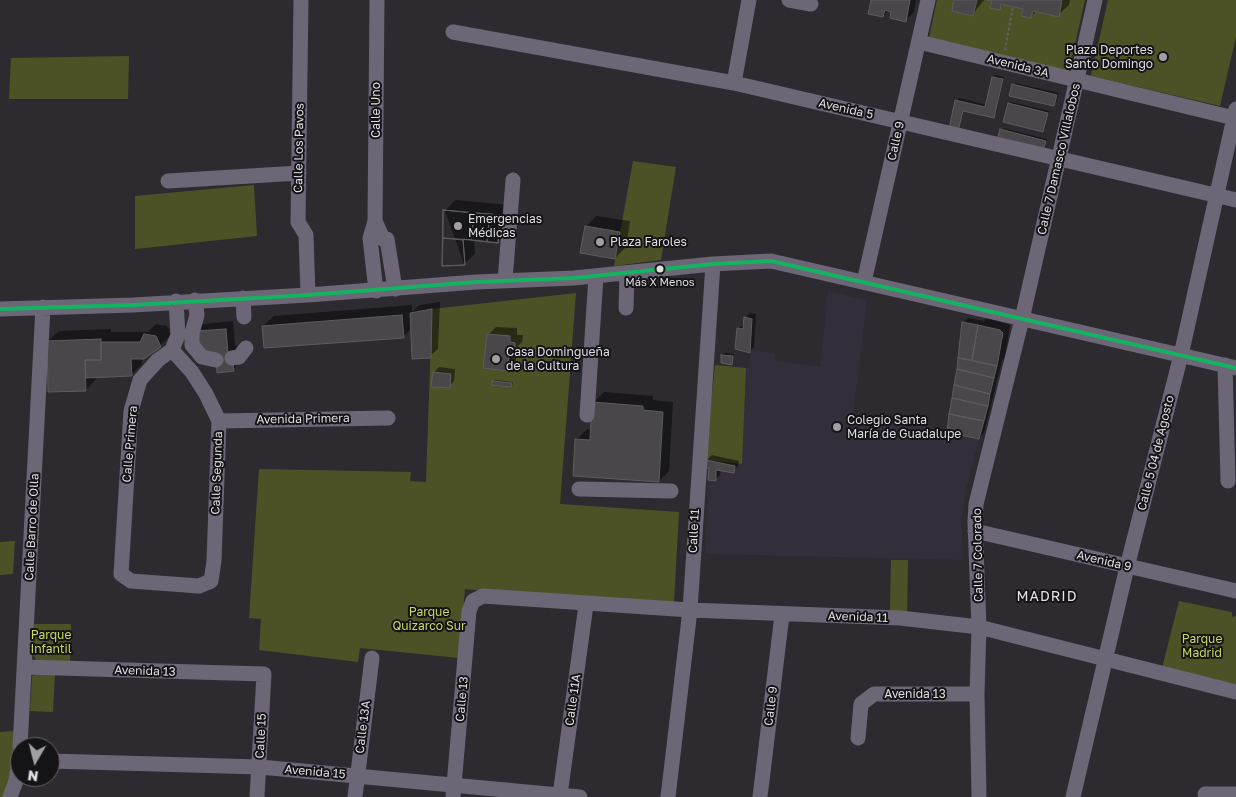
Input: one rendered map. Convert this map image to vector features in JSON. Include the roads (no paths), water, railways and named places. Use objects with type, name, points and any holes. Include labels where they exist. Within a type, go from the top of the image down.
[{"type":"street","name":"Calle Los Pavos","points":[[301,0],[298,222],[306,234],[308,295]]},
{"type":"street","name":"Calle Uno","points":[[376,290],[370,238],[375,221],[377,0]]},
{"type":"street","points":[[734,83],[749,0]]},
{"type":"street","points":[[789,0],[811,4]]},
{"type":"street","name":"Calle 9","points":[[864,282],[928,0]]},
{"type":"street","name":"Calle 7 Damasco Villalobos","points":[[1022,319],[1095,0]]},
{"type":"street","name":"Avenida 5","points":[[453,32],[734,83],[1236,200]]},
{"type":"street","name":"Avenida 3A","points":[[919,42],[1076,80],[1235,113]]},
{"type":"street","name":"Calle 5 04 de Agosto","points":[[1072,797],[1127,567],[1181,354],[1235,113]]},
{"type":"street","points":[[168,181],[299,174]]},
{"type":"street","points":[[505,280],[513,180]]},
{"type":"street","points":[[375,221],[383,239],[387,239],[395,289]]},
{"type":"street","points":[[0,309],[308,295],[505,280],[627,274],[713,264],[771,261],[1231,367],[1228,481]]},
{"type":"street","name":"Calle 11","points":[[668,797],[690,610],[713,264]]},
{"type":"street","points":[[626,308],[627,274]]},
{"type":"street","points":[[587,416],[596,276]]},
{"type":"street","points":[[243,298],[244,317]]},
{"type":"street","points":[[195,300],[197,315],[192,332],[192,345],[202,357],[216,360]]},
{"type":"street","points":[[172,350],[178,334],[176,302]]},
{"type":"street","name":"Calle Barro de Olla","points":[[21,737],[43,307]]},
{"type":"street","name":"Calle 7 Colorado","points":[[979,797],[977,694],[979,627],[975,531],[976,504],[1022,319]]},
{"type":"street","points":[[232,358],[239,357],[246,348]]},
{"type":"street","name":"Calle Segunda","points":[[172,350],[192,372],[206,394],[219,421],[214,561],[211,581]]},
{"type":"street","name":"Calle Primera","points":[[172,350],[158,360],[140,380],[133,403],[121,574],[131,581],[199,586],[211,581]]},
{"type":"street","name":"Avenida Primera","points":[[219,421],[388,418]]},
{"type":"street","points":[[578,488],[671,491]]},
{"type":"street","name":"Avenida 9","points":[[975,531],[1235,591]]},
{"type":"street","name":"Avenida 11","points":[[473,601],[484,596],[586,605],[782,615],[900,618],[979,627],[1236,692]]},
{"type":"street","name":"Calle 13","points":[[453,791],[469,611],[473,601]]},
{"type":"street","name":"Calle 11A","points":[[560,795],[586,605]]},
{"type":"street","name":"Calle 9","points":[[760,797],[782,615]]},
{"type":"street","name":"Calle 13A","points":[[355,797],[372,658]]},
{"type":"street","name":"Avenida 13","points":[[25,668],[264,674]]},
{"type":"street","name":"Calle 15","points":[[257,797],[264,674]]},
{"type":"street","name":"Avenida 13","points":[[858,738],[861,704],[874,694],[977,694]]},
{"type":"street","name":"Avenida 15","points":[[60,761],[260,767],[358,775],[453,791],[580,797]]},
{"type":"street","points":[[1205,794],[1236,794]]},
{"type":"place","name":"Plaza Deportes Santo Domingo","points":[[1163,57]]},
{"type":"place","name":"Emergencias Médicas","points":[[458,226]]},
{"type":"place","name":"Plaza Faroles","points":[[600,242]]},
{"type":"place","name":"Más X Menos","points":[[660,269]]},
{"type":"place","name":"Casa Domingueña de la Cultura","points":[[496,359]]},
{"type":"place","name":"Colegio Santa María de Guadalupe","points":[[837,427]]},
{"type":"district","name":"MADRID","points":[[1047,597]]},
{"type":"park label","name":"Parque Quizarco Sur","points":[[429,619]]},
{"type":"park label","name":"Parque Infantil","points":[[51,642]]},
{"type":"park label","name":"Parque Madrid","points":[[1202,646]]}]
